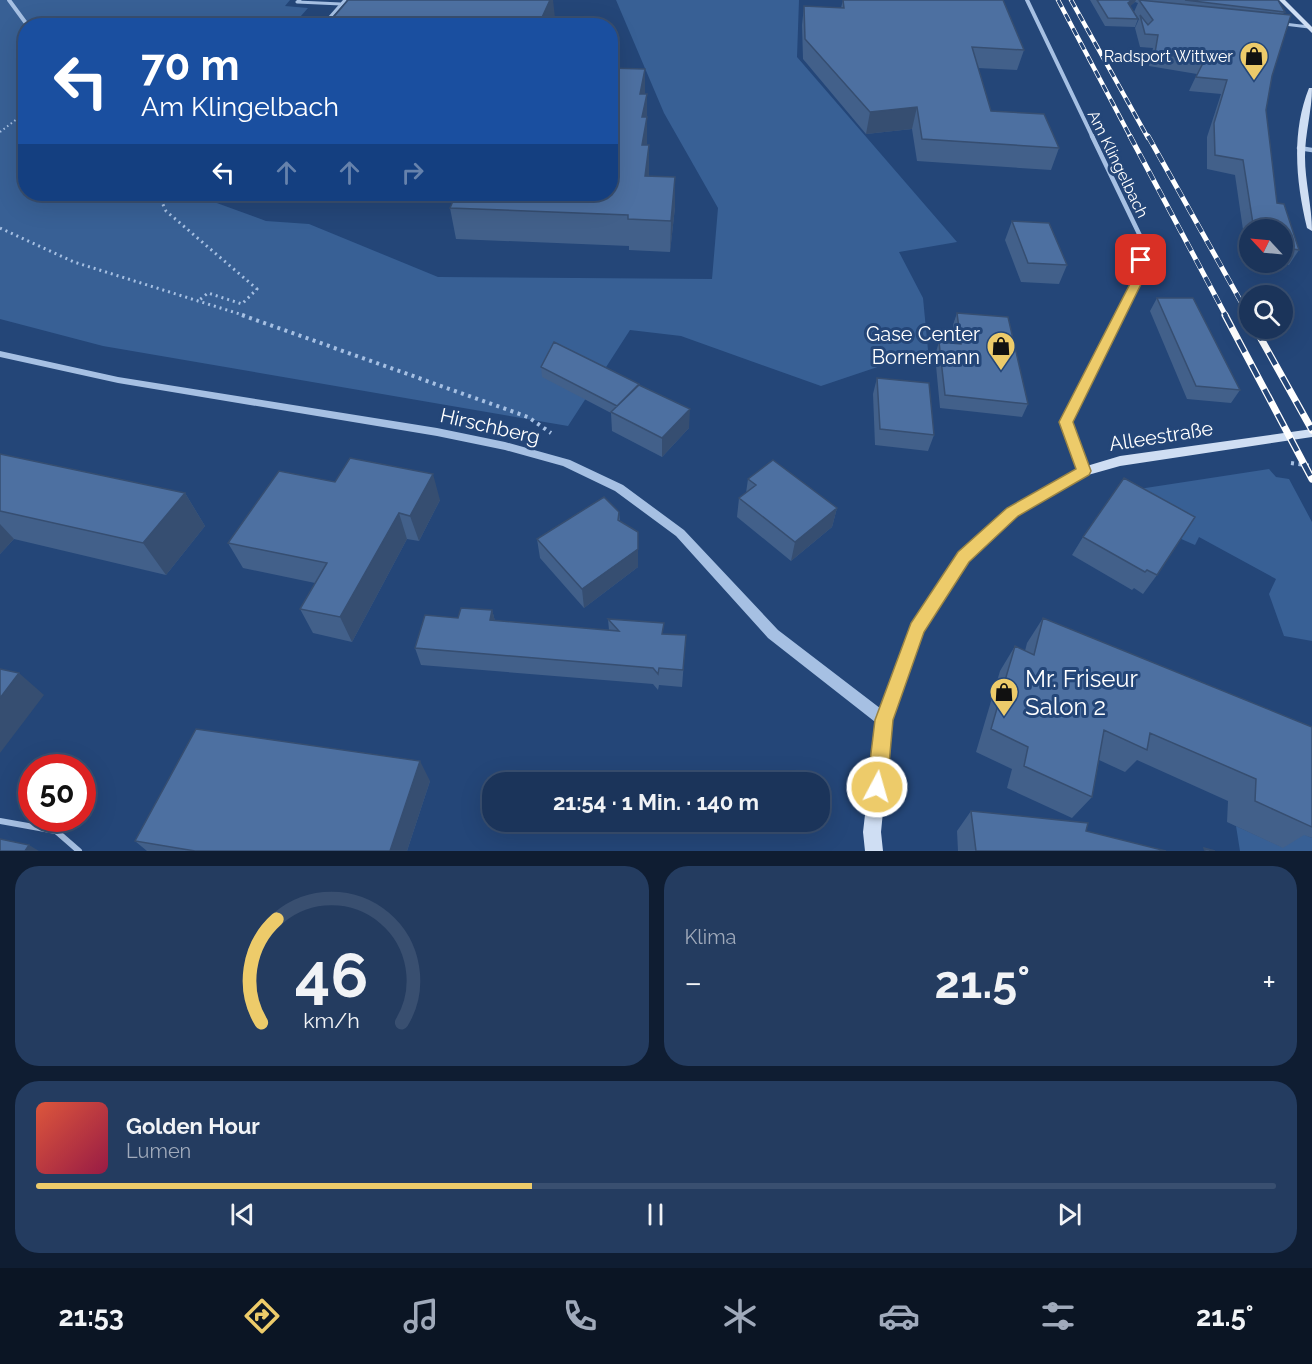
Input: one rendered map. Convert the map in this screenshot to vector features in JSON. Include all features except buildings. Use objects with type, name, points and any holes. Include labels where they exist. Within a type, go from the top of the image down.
[{"type":"main road","points":[[1282,0],[1311,27]]},
{"type":"main road","points":[[1312,90],[1299,148],[1306,204],[1312,228]]},
{"type":"main road","name":"Alleestraße","points":[[874,851],[872,832],[884,720],[917,628],[963,557],[1012,512],[1084,471],[1120,461],[1312,433]]},
{"type":"street","points":[[9,0],[22,18]]},
{"type":"street","name":"Am Klingelbach","points":[[1027,0],[1143,242],[1139,278],[1066,422],[1084,471]]},
{"type":"street","points":[[1299,148],[1312,150]]},
{"type":"street","name":"Hirschberg","points":[[0,354],[118,380],[437,432],[505,446],[566,463],[618,488],[680,532],[773,634],[884,720]]},
{"type":"lane","points":[[300,0],[297,2],[341,4]]},
{"type":"lane","points":[[329,18],[345,0]]},
{"type":"lane","points":[[1275,22],[1311,27]]},
{"type":"lane","points":[[0,821],[56,831],[79,851]]},
{"type":"path","points":[[0,132],[18,118]]},
{"type":"path","points":[[160,201],[166,211],[258,289],[242,304],[208,293],[197,302]]},
{"type":"path","points":[[0,228],[74,262],[197,302],[226,309],[454,393],[528,417],[553,434],[566,463]]},
{"type":"shaded area","points":[[0,0],[290,0],[285,6],[308,8],[299,18],[18,18],[18,201],[211,201],[266,221],[309,224],[438,277],[712,279],[718,208],[664,113],[616,0],[799,0],[797,57],[957,242],[899,252],[923,298],[928,350],[821,386],[681,336],[630,330],[568,426],[103,346],[0,319]]},
{"type":"shaded area","points":[[1269,469],[1276,477],[1289,479],[1312,522],[1312,641],[1284,636],[1269,594],[1276,579],[1199,537],[1195,545],[1179,538],[1126,491]]},
{"type":"shaded area","points":[[1283,825],[1312,838],[1312,851],[1240,851],[1236,826],[1282,847]]},
{"type":"railway","points":[[1058,0],[1131,138]]},
{"type":"railway","points":[[1071,0],[1148,138]]},
{"type":"railway","points":[[1130,136],[1226,316]]},
{"type":"railway","points":[[1148,136],[1239,298]]},
{"type":"railway","points":[[1225,315],[1312,479]]},
{"type":"railway","points":[[1261,339],[1312,430]]},
{"type":"place","name":"Radsport Wittwer","points":[[1254,82]]},
{"type":"place","name":"Gase Center Bornemann","points":[[1001,372]]},
{"type":"place","name":"Mr. Friseur Salon 2","points":[[1004,718]]},
{"type":"route","points":[[877,787],[884,720],[917,628],[963,557],[1012,512],[1084,471],[1066,422],[1139,278],[1141,260]]}]
